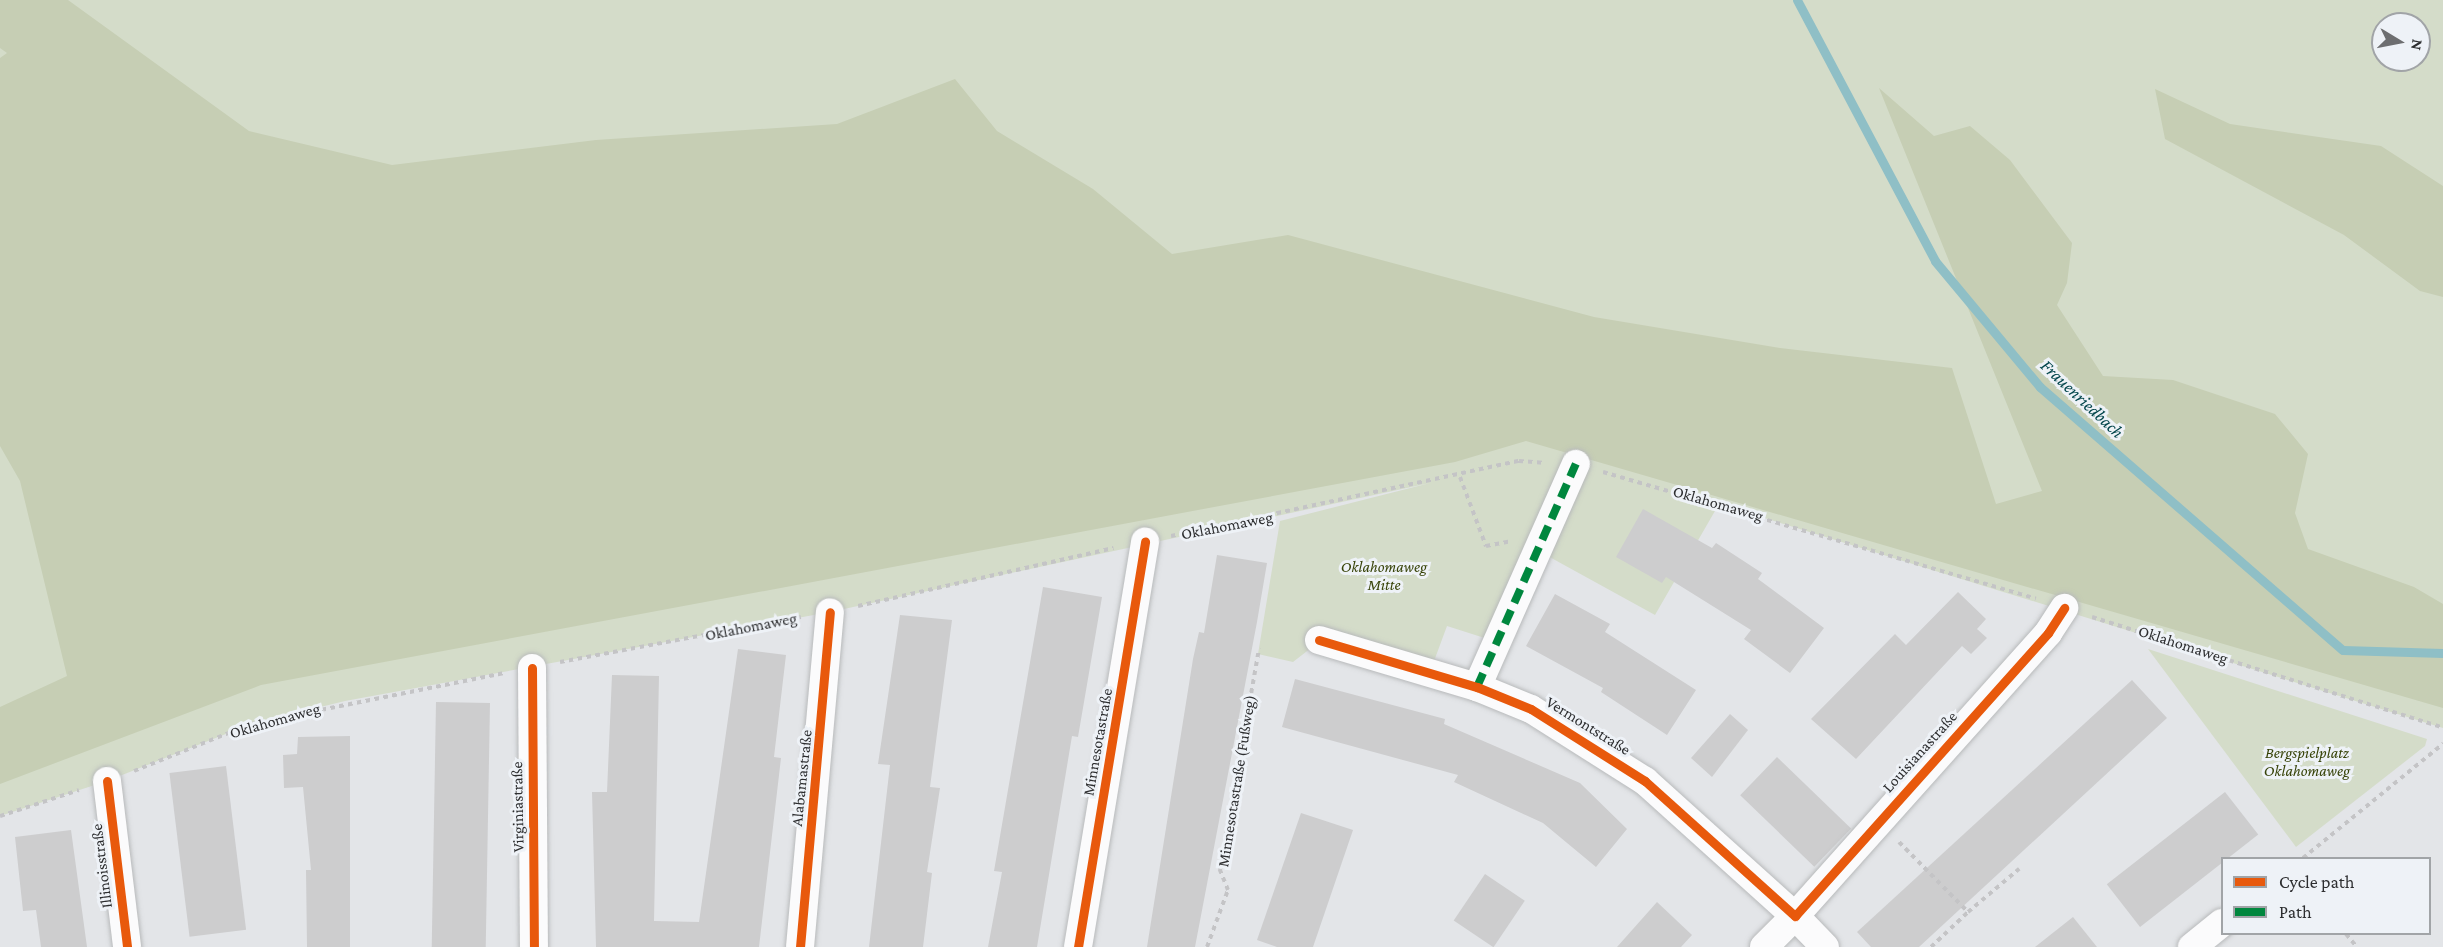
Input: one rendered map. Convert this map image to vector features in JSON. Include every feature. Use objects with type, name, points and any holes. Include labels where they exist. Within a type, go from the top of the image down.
[{"type":"street","points":[[1477,687],[1535,549],[1576,464]]},
{"type":"street","name":"Minnesotastraße","points":[[1078,947],[1145,541]]},
{"type":"street","name":"Louisianastraße","points":[[1764,947],[1795,916],[1878,820],[2048,633],[2064,608]]},
{"type":"street","name":"Alabamastraße","points":[[800,947],[830,612]]},
{"type":"street","name":"Vermontstraße","points":[[1319,640],[1477,687],[1531,709],[1645,781],[1795,916],[1825,947]]},
{"type":"street","name":"Virginiastraße","points":[[532,668],[534,947]]},
{"type":"street","name":"Illinoisstraße","points":[[106,782],[127,947]]},
{"type":"street","points":[[2192,947],[2221,925]]},
{"type":"path","points":[[1460,477],[1486,546],[1510,541],[1535,549]]},
{"type":"path","points":[[2304,857],[2443,744]]},
{"type":"path","points":[[1878,820],[1968,912]]},
{"type":"path","points":[[1931,947],[2019,869]]},
{"type":"path","points":[[2348,935],[2357,947]]},
{"type":"green space","name":"Oklahomaweg Mitte","points":[[0,0],[2443,0],[2443,728],[1719,504],[1655,615],[1535,549],[1494,641],[1447,626],[1430,672],[1320,641],[1293,662],[1258,654],[1280,521],[1430,483],[830,612],[345,701],[251,724],[107,781],[0,816]]},
{"type":"green space","points":[[0,0],[68,0],[249,131],[392,165],[596,140],[837,124],[955,79],[997,131],[1093,189],[1172,254],[1288,235],[1594,317],[1780,348],[1952,368],[1996,504],[2042,491],[1879,88],[1934,136],[1970,126],[2010,160],[2072,243],[2067,283],[2057,305],[2103,376],[2173,380],[2275,414],[2308,454],[2295,513],[2308,549],[2414,587],[2443,604],[2443,708],[1526,441],[1455,462],[261,685],[0,784],[0,707],[67,676],[20,481],[0,446],[0,58],[7,53],[0,48]]},
{"type":"green space","points":[[2155,89],[2230,124],[2381,146],[2443,186],[2443,297],[2420,291],[2344,235],[2165,139]]},
{"type":"green space","name":"Bergspielplatz Oklahomaweg","points":[[2148,649],[2427,739],[2425,746],[2296,847]]},
{"type":"building","points":[[1643,509],[1712,548],[1716,543],[1762,573],[1758,579],[1824,628],[1790,673],[1744,639],[1751,630],[1666,577],[1662,583],[1616,557]]},
{"type":"building","points":[[1217,555],[1267,563],[1257,622],[1195,947],[1147,947],[1193,659],[1199,632],[1204,633]]},
{"type":"building","points":[[1043,587],[1102,597],[1078,737],[1072,736],[1037,947],[988,947],[1002,872],[994,871]]},
{"type":"building","points":[[1958,592],[1986,619],[1977,629],[1987,638],[1971,654],[1962,646],[1856,759],[1811,719],[1895,634],[1906,645]]},
{"type":"building","points":[[1555,594],[1610,624],[1605,632],[1696,690],[1667,735],[1601,692],[1603,688],[1526,646]]},
{"type":"building","points":[[900,615],[952,620],[930,787],[940,788],[927,872],[932,873],[923,947],[869,947],[890,765],[878,764]]},
{"type":"building","points":[[738,649],[786,655],[774,757],[781,758],[759,947],[596,947],[592,792],[607,792],[612,675],[659,676],[654,921],[699,922]]},
{"type":"building","points":[[1295,679],[1445,719],[1444,724],[1580,783],[1627,829],[1596,867],[1543,823],[1454,782],[1458,775],[1282,727]]},
{"type":"building","points":[[2132,680],[2167,718],[1919,947],[1871,947],[1857,932]]},
{"type":"building","points":[[436,702],[490,703],[486,947],[432,947]]},
{"type":"building","points":[[1730,714],[1748,730],[1712,777],[1691,758]]},
{"type":"building","points":[[350,736],[350,947],[307,947],[306,870],[311,870],[303,787],[284,788],[283,755],[297,754],[298,737]]},
{"type":"building","points":[[1777,757],[1851,829],[1814,867],[1740,795]]},
{"type":"building","points":[[226,766],[246,930],[190,937],[169,773]]},
{"type":"building","points":[[2225,792],[2258,835],[2230,857],[2221,857],[2221,864],[2140,927],[2107,884]]},
{"type":"building","points":[[1301,813],[1353,830],[1313,947],[1277,947],[1257,940]]},
{"type":"building","points":[[71,830],[87,947],[41,947],[36,910],[23,911],[15,837]]},
{"type":"building","points":[[1485,874],[1525,901],[1494,947],[1454,920]]},
{"type":"building","points":[[1657,902],[1692,935],[1681,947],[1617,947]]},
{"type":"building","points":[[2073,917],[2097,947],[2035,947]]},
{"type":"waterway","name":"Frauenriedbach","points":[[1797,0],[1935,261],[2040,387],[2343,650],[2443,653]]},
{"type":"marked path","points":[[1477,687],[1576,464]]},
{"type":"cycle path","points":[[1078,947],[1145,541]]},
{"type":"cycle path","points":[[1319,640],[1477,687],[1531,709],[1645,781],[1795,916],[2048,633],[2064,608]]},
{"type":"cycle path","points":[[800,947],[830,612]]},
{"type":"cycle path","points":[[532,668],[534,947]]},
{"type":"cycle path","points":[[107,781],[127,947]]}]
